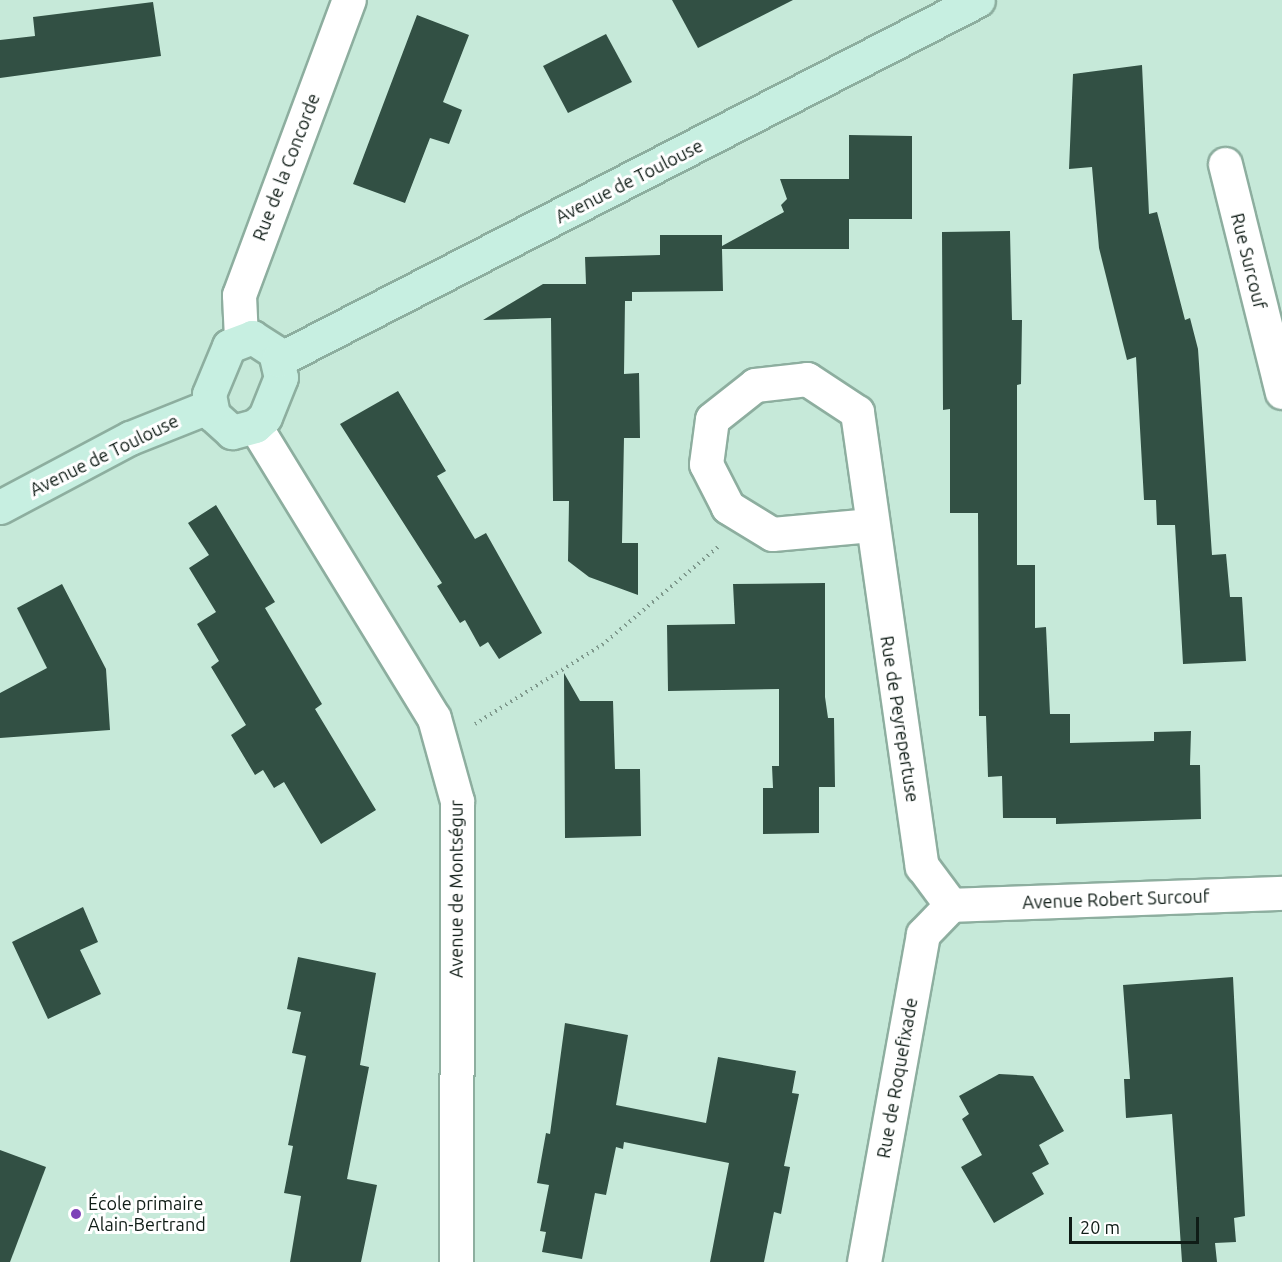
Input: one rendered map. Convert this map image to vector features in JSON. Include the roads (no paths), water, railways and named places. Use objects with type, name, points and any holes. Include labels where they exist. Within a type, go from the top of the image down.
[{"type":"street","name":"Rue de la Concorde","points":[[241,338],[239,295],[349,0]]},
{"type":"street","name":"Avenue de Toulouse","points":[[278,360],[978,0]]},
{"type":"street","name":"Rue Surcouf","points":[[1225,164],[1282,392]]},
{"type":"street","points":[[241,338],[258,338],[278,360],[281,377],[272,406],[255,426],[232,432],[213,415],[210,406],[219,360],[241,338]]},
{"type":"street","points":[[807,379],[857,412],[871,525],[772,534],[728,507],[706,464],[712,419],[755,385],[807,379]]},
{"type":"street","name":"Avenue de Toulouse","points":[[0,507],[130,438],[210,406]]},
{"type":"street","name":"Avenue de Montségur","points":[[255,426],[434,718],[444,744],[458,801],[456,1262]]},
{"type":"street","name":"Rue de Peyrepertuse","points":[[871,525],[922,866],[951,905]]},
{"type":"street","name":"Avenue Robert Surcouf","points":[[951,905],[1282,893]]},
{"type":"street","name":"Rue de Roquefixade","points":[[864,1262],[923,934],[951,905]]},
{"type":"place","name":"École primaire Alain-Bertrand","points":[[76,1214]]}]
